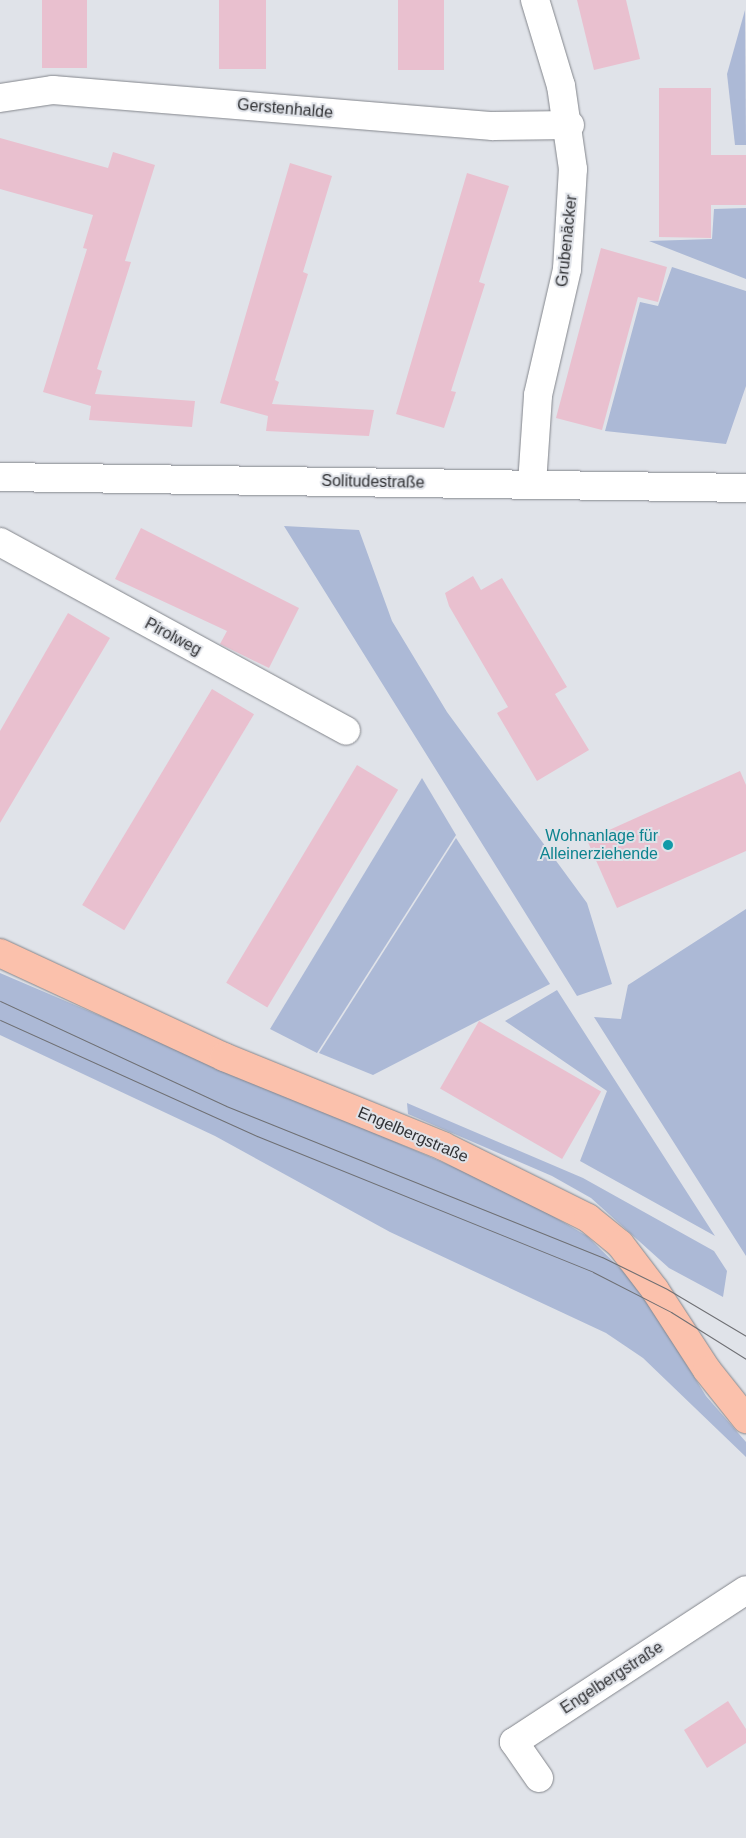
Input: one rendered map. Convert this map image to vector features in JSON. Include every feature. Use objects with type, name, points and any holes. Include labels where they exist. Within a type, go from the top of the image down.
[{"type":"main road","name":"Engelbergstraße","points":[[0,953],[224,1057],[443,1146],[588,1218],[620,1244],[655,1290],[707,1370],[746,1419]]},
{"type":"street","name":"Grubenäcker","points":[[532,484],[538,396],[567,269],[573,219],[570,126],[536,0]]},
{"type":"street","name":"Gerstenhalde","points":[[0,98],[53,90],[493,126],[570,126]]},
{"type":"street","name":"Solitudestraße","points":[[0,477],[746,488]]},
{"type":"street","name":"Pirolweg","points":[[0,542],[346,731]]},
{"type":"street","name":"Engelbergstraße","points":[[539,1778],[514,1742],[746,1590]]},
{"type":"shaded area","points":[[745,10],[746,145],[735,145],[727,74]]},
{"type":"shaded area","points":[[746,208],[746,279],[649,241],[712,239],[714,209]]},
{"type":"shaded area","points":[[672,267],[746,291],[746,386],[726,444],[605,431],[640,302],[658,306]]},
{"type":"shaded area","points":[[284,526],[359,530],[392,621],[447,712],[587,903],[612,984],[577,996]]},
{"type":"shaded area","points":[[422,778],[456,835],[317,1053],[270,1029]]},
{"type":"shaded area","points":[[456,838],[550,984],[373,1075],[319,1053]]},
{"type":"shaded area","points":[[746,909],[746,1256],[594,1017],[621,1019],[628,985]]},
{"type":"shaded area","points":[[0,973],[510,1191],[587,1236],[637,1285],[706,1396],[746,1442],[746,1457],[643,1358],[606,1333],[390,1232],[215,1136],[0,1035]]},
{"type":"shaded area","points":[[557,990],[715,1236],[580,1161],[607,1091],[505,1021]]},
{"type":"shaded area","points":[[407,1103],[583,1178],[714,1251],[727,1271],[723,1297],[669,1268],[591,1198],[552,1176],[408,1114]]},
{"type":"building","points":[[42,0],[87,0],[87,68],[42,68]]},
{"type":"building","points":[[219,0],[266,0],[266,69],[219,69]]},
{"type":"building","points":[[398,0],[444,0],[444,70],[398,70]]},
{"type":"building","points":[[577,0],[626,0],[640,59],[594,70]]},
{"type":"building","points":[[659,88],[711,88],[711,155],[746,155],[746,205],[711,205],[711,238],[659,237]]},
{"type":"building","points":[[0,138],[108,168],[113,152],[155,165],[125,261],[131,262],[97,369],[102,371],[95,394],[195,401],[192,427],[89,420],[91,406],[43,392],[87,249],[83,248],[93,215],[0,189]]},
{"type":"building","points":[[290,163],[332,176],[303,272],[308,274],[275,380],[279,382],[272,404],[374,410],[369,436],[266,431],[268,416],[220,403]]},
{"type":"building","points":[[467,173],[509,186],[479,282],[485,284],[451,391],[456,392],[444,428],[396,414]]},
{"type":"building","points":[[601,248],[667,267],[658,302],[638,297],[602,430],[556,418]]},
{"type":"building","points":[[141,528],[299,608],[269,668],[220,644],[227,631],[115,579]]},
{"type":"building","points":[[473,576],[481,590],[502,578],[567,687],[555,694],[589,750],[537,781],[497,713],[508,707],[449,606],[445,593]]},
{"type":"building","points":[[68,613],[110,638],[0,823],[0,731]]},
{"type":"building","points":[[212,689],[254,714],[124,930],[82,905]]},
{"type":"building","points":[[357,765],[398,790],[267,1007],[226,983]]},
{"type":"building","name":"Wohnanlage für Alleinerziehende","points":[[740,771],[746,785],[746,851],[617,908],[587,840]]},
{"type":"building","points":[[479,1021],[601,1092],[562,1159],[440,1089]]},
{"type":"building","points":[[728,1701],[746,1729],[746,1743],[707,1768],[684,1730]]},
{"type":"tram line","points":[[0,1001],[226,1106],[602,1257],[667,1289],[746,1336]]},
{"type":"tram line","points":[[0,1020],[257,1136],[593,1272],[671,1312],[746,1359]]},
{"type":"place","name":"Wohnanlage für Alleinerziehende","points":[[668,845]]}]
